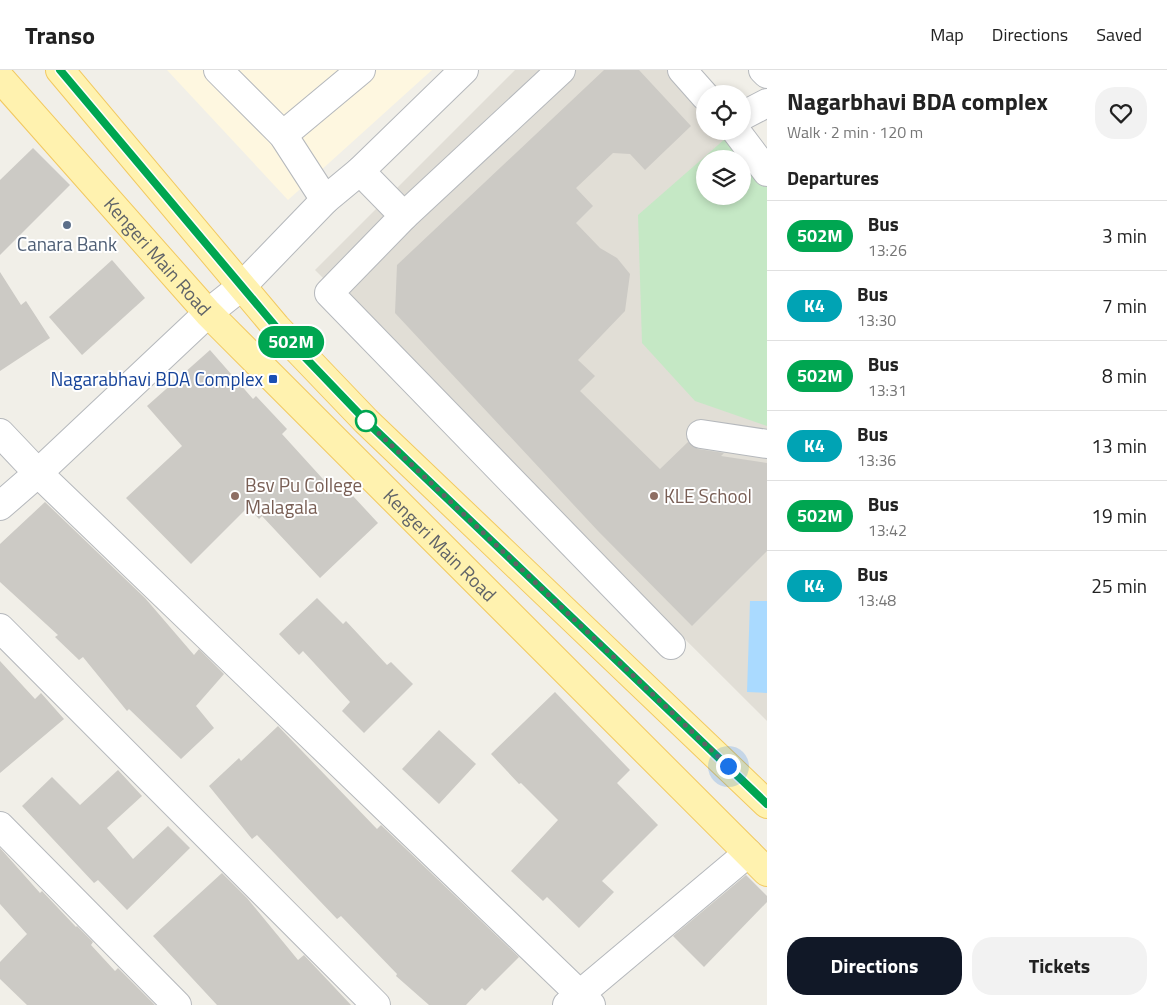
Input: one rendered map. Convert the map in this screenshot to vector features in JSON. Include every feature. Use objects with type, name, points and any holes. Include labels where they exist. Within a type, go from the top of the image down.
[{"type":"main road","name":"Kengeri Main Road","points":[[60,70],[276,327],[366,421],[767,804]]},
{"type":"main road","name":"Kengeri Main Road","points":[[0,78],[208,313],[767,872]]},
{"type":"street","points":[[218,70],[283,135],[326,200]]},
{"type":"street","points":[[283,135],[361,70]]},
{"type":"street","points":[[0,506],[38,473],[208,313],[242,286],[326,200],[360,171],[464,70]]},
{"type":"street","points":[[561,70],[404,216],[329,293],[672,645]]},
{"type":"street","points":[[682,70],[696,86]]},
{"type":"street","points":[[763,70],[767,74]]},
{"type":"street","points":[[751,111],[767,103]]},
{"type":"street","points":[[743,140],[767,172]]},
{"type":"street","points":[[360,171],[404,216]]},
{"type":"street","points":[[0,433],[38,473],[579,1001],[748,853]]},
{"type":"street","points":[[701,434],[767,444]]},
{"type":"street","points":[[0,628],[376,1005]]},
{"type":"street","points":[[0,826],[177,1005]]},
{"type":"shaded area","points":[[167,70],[432,70],[288,200]]},
{"type":"shaded area","name":"KLE School","points":[[515,70],[701,70],[713,85],[696,85],[696,140],[751,139],[767,154],[767,721],[315,270]]},
{"type":"green space","points":[[724,140],[746,140],[767,156],[767,426],[695,401],[642,343],[638,215],[696,164],[696,205],[751,205],[751,150],[712,150]]},
{"type":"water","points":[[750,601],[767,601],[767,693],[747,692]]},
{"type":"building","points":[[604,70],[639,70],[691,126],[645,170],[630,154],[613,153],[576,188],[593,206],[576,223],[600,248],[617,258],[630,274],[625,311],[578,360],[595,376],[580,391],[660,469],[688,442],[698,449],[724,453],[721,456],[767,463],[767,551],[692,626],[598,531],[395,313],[397,265]]},
{"type":"building","points":[[33,148],[70,185],[0,255],[0,180]]},
{"type":"building","points":[[112,260],[145,298],[82,355],[49,317]]},
{"type":"building","points":[[0,272],[21,305],[26,301],[50,338],[0,371]]},
{"type":"building","points":[[210,350],[253,399],[256,396],[287,429],[282,434],[332,489],[340,482],[378,523],[320,578],[262,516],[259,519],[248,507],[191,564],[126,498],[182,446],[147,406]]},
{"type":"building","points":[[45,502],[145,598],[194,655],[199,649],[224,674],[196,706],[214,728],[181,759],[129,709],[127,711],[83,657],[79,660],[55,637],[58,635],[0,582],[0,544]]},
{"type":"building","points":[[317,598],[343,624],[346,621],[387,665],[391,662],[413,684],[364,733],[342,711],[350,702],[303,651],[299,655],[279,634]]},
{"type":"building","points":[[0,661],[35,699],[41,693],[64,719],[0,773]]},
{"type":"building","points":[[555,692],[630,770],[617,783],[658,825],[602,881],[614,892],[579,928],[547,897],[543,901],[511,871],[558,820],[521,783],[519,784],[491,754]]},
{"type":"building","points":[[278,726],[377,829],[381,825],[519,957],[485,991],[482,988],[466,1005],[429,1005],[396,976],[397,974],[341,916],[337,919],[257,835],[252,839],[209,786],[239,758],[241,761]]},
{"type":"building","points":[[439,730],[476,764],[439,804],[402,769]]},
{"type":"building","points":[[118,770],[142,796],[107,828],[133,859],[168,826],[190,848],[127,910],[98,880],[94,883],[22,806],[52,777],[80,805]]},
{"type":"building","points":[[0,848],[40,893],[42,891],[93,942],[91,945],[115,971],[118,968],[155,1005],[27,1005],[0,979],[0,962],[27,934],[0,904]]},
{"type":"building","points":[[222,873],[247,898],[298,960],[304,955],[351,1005],[217,1005],[153,936]]},
{"type":"building","points":[[746,875],[767,896],[767,902],[704,967],[673,936]]},
{"type":"bus line","name":"502M","points":[[60,70],[276,327],[366,421],[767,804]]},
{"type":"place","name":"Canara Bank","points":[[67,225]]},
{"type":"place","name":"Nagarabhavi BDA Complex","points":[[273,379]]},
{"type":"place","name":"Bsv Pu College Malagala","points":[[235,496]]},
{"type":"place","name":"KLE School","points":[[654,496]]},
{"type":"route","points":[[366,421],[728,766]]}]
